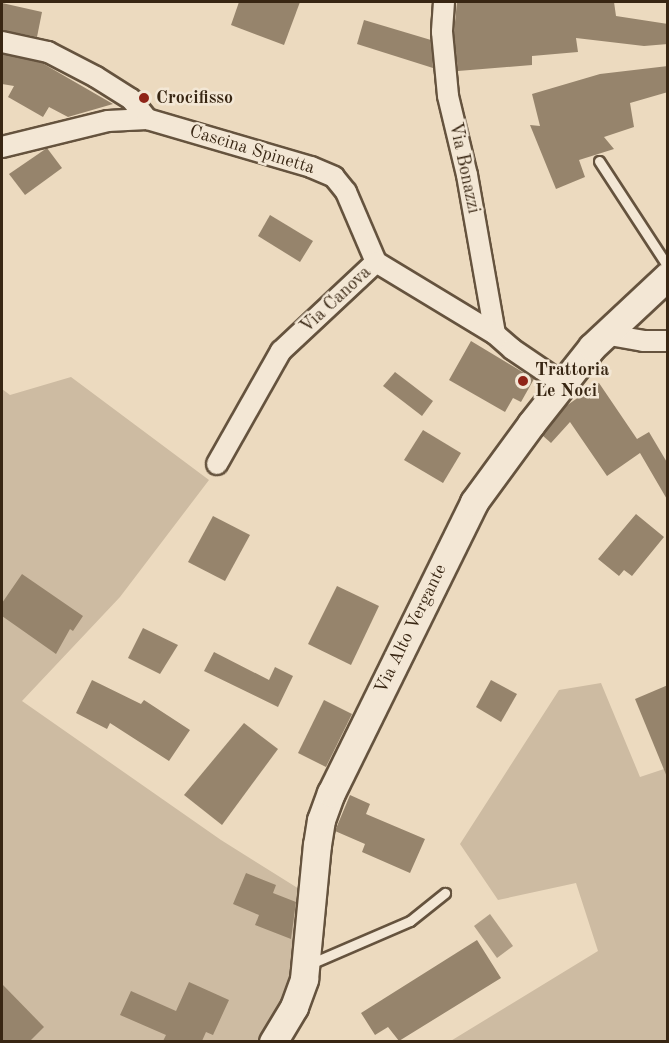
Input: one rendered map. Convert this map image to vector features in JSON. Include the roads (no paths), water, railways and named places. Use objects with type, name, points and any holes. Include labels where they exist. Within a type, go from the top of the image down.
[{"type":"main road","name":"Via Alto Vergante","points":[[273,1041],[294,1007],[306,966],[317,845],[321,820],[331,793],[474,502],[562,383],[668,276]]},
{"type":"street","name":"Via Bonazzi","points":[[444,2],[442,32],[448,96],[467,175],[495,334]]},
{"type":"street","points":[[2,42],[48,52],[96,77],[131,99],[147,119]]},
{"type":"street","name":"Cascina Spinetta","points":[[2,147],[108,121],[147,119],[311,167],[334,177],[346,192],[376,262]]},
{"type":"street","name":"Via Canova","points":[[217,464],[281,351],[376,262],[495,334],[512,349],[562,383]]},
{"type":"street","points":[[610,333],[643,341],[668,341]]},
{"type":"lane","points":[[599,161],[668,267]]},
{"type":"lane","points":[[306,966],[410,921],[445,893]]},
{"type":"place","name":"Crocifisso","points":[[144,98]]},
{"type":"place","name":"Trattoria Le Noci","points":[[523,381]]}]
